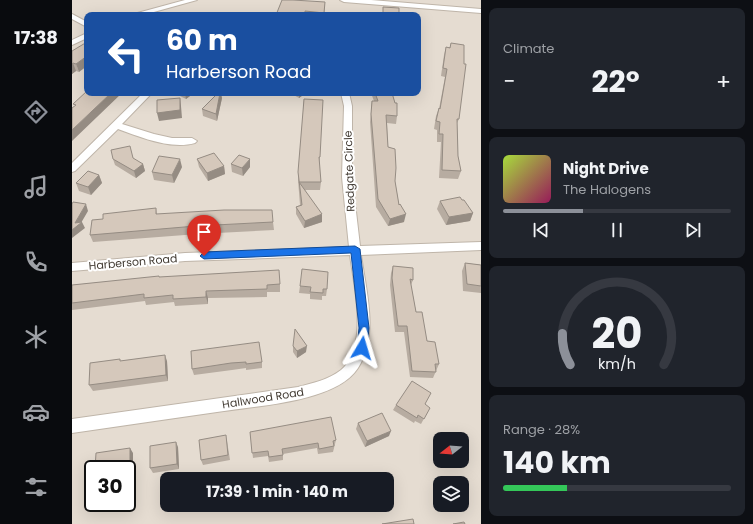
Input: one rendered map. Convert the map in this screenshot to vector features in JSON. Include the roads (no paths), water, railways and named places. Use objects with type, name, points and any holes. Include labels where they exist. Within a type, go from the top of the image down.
[{"type":"street","points":[[145,12],[193,0]]},
{"type":"street","points":[[344,0],[381,1],[481,11]]},
{"type":"street","points":[[72,16],[84,23]]},
{"type":"street","points":[[72,43],[84,36]]},
{"type":"street","points":[[72,169],[145,96]]},
{"type":"street","name":"Redgate Circle","points":[[346,96],[348,106],[347,177],[355,249]]},
{"type":"street","points":[[117,125],[162,140],[177,142],[192,141]]},
{"type":"street","name":"Harberson Road","points":[[72,268],[185,257],[355,249],[481,246]]},
{"type":"street","name":"Hallwood Road","points":[[72,426],[289,395],[329,383],[345,374],[355,362],[362,348],[364,328],[355,249]]}]
